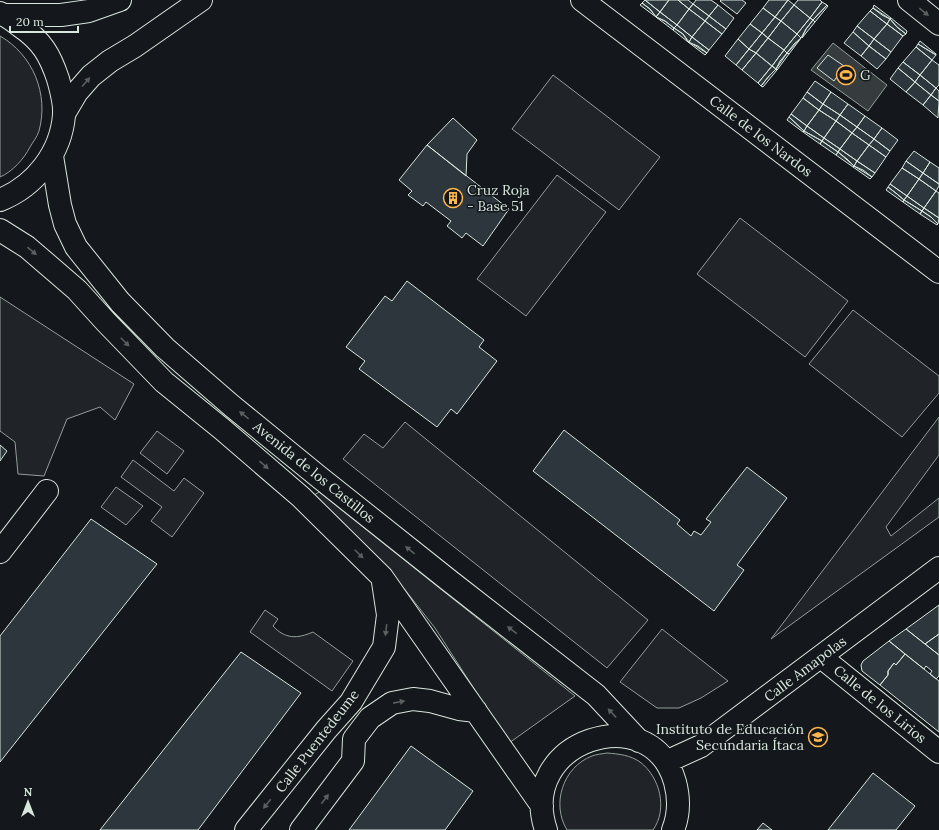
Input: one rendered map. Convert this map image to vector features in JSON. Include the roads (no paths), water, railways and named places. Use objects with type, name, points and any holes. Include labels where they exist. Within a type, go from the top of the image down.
[{"type":"main road","points":[[2,14],[61,15],[89,10],[120,0]]},
{"type":"main road","points":[[0,200],[8,197],[25,186],[42,170],[52,156],[64,114],[77,92],[91,76],[110,61],[135,46],[201,0]]},
{"type":"main road","name":"Calle de los Nardos","points":[[582,0],[939,272]]},
{"type":"main road","points":[[909,0],[939,24]]},
{"type":"main road","points":[[2,14],[25,29],[43,46],[53,64],[61,89],[64,114]]},
{"type":"main road","name":"Avenida de los Castillos","points":[[52,156],[60,205],[65,224],[76,247],[120,302],[165,348],[232,406],[319,477],[596,695],[639,741]]},
{"type":"main road","name":"Avenida de los Castillos","points":[[0,230],[27,247],[77,290],[164,382],[222,429],[301,497],[382,577],[476,711],[541,820]]},
{"type":"main road","points":[[0,552],[47,490]]},
{"type":"main road","name":"Calle Amapolas","points":[[666,762],[701,746],[939,568]]},
{"type":"main road","name":"Calle Puentedeume","points":[[246,830],[326,730],[351,702],[384,647],[388,615],[382,577]]},
{"type":"main road","name":"Calle de los Lirios","points":[[821,657],[939,752]]},
{"type":"main road","name":"Calle Puentedeume","points":[[301,830],[353,762],[354,739],[370,718],[392,702],[413,699],[430,701],[476,711]]},
{"type":"main road","points":[[326,730],[343,729],[354,739]]},
{"type":"main road","points":[[541,820],[544,789],[548,776],[555,765],[575,746],[599,737],[613,736],[626,737],[639,741],[656,751],[666,762],[673,774],[677,787],[677,815],[673,830]]},
{"type":"place","name":"G","points":[[846,75]]},
{"type":"place","name":"Cruz Roja - Base 51","points":[[453,198]]},
{"type":"place","name":"Instituto de Educación Secundaria Ítaca","points":[[818,737]]}]
